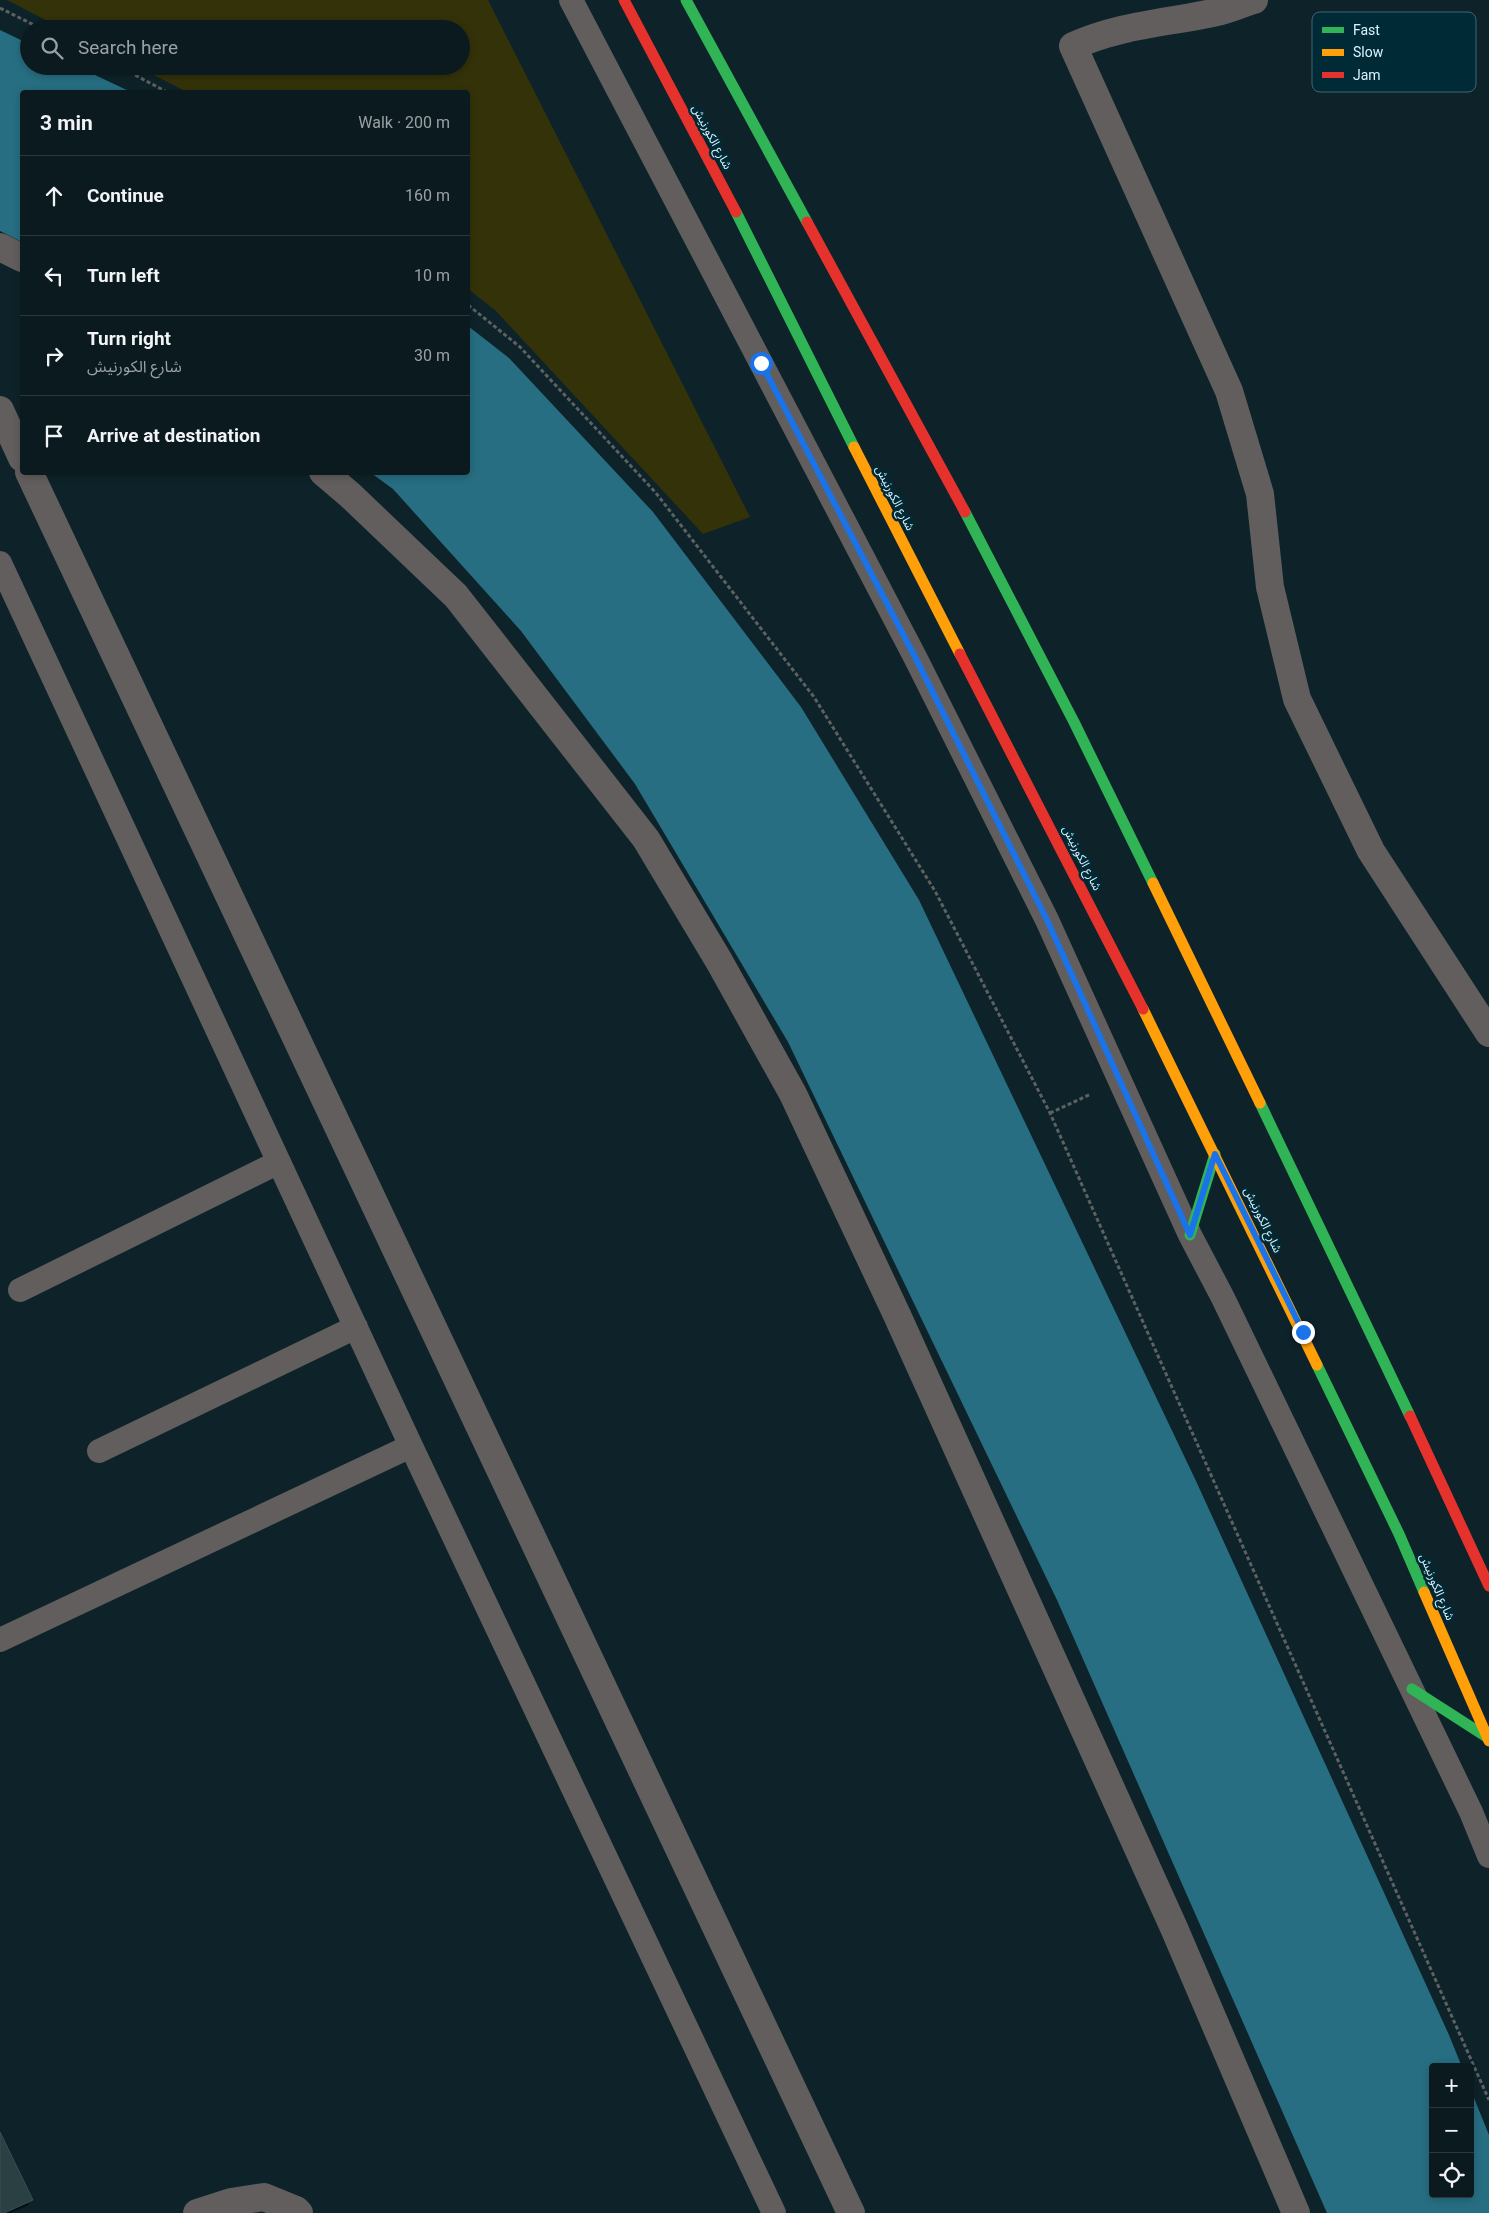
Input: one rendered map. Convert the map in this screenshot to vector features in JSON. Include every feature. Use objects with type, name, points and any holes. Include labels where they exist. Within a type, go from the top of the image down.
[{"type":"main road","name":"شارع الكورنيش","points":[[624,0],[734,208],[884,507],[1155,1032],[1399,1534],[1488,1740]]},
{"type":"main road","points":[[686,0],[944,473],[1074,722],[1357,1302],[1489,1586]]},
{"type":"main road","points":[[1190,1235],[1215,1154]]},
{"type":"main road","points":[[1412,1689],[1488,1740]]},
{"type":"street","points":[[1254,0],[1221,11],[1147,23],[1098,35],[1073,46],[1229,391],[1260,494],[1270,587],[1297,699],[1372,851],[1489,1033]]},
{"type":"street","points":[[0,247],[20,257]]},
{"type":"street","points":[[0,410],[20,454]]},
{"type":"street","points":[[30,475],[851,2213]]},
{"type":"street","points":[[327,475],[456,596],[540,702],[646,839],[742,1002],[793,1094],[901,1324],[1174,1928],[1296,2213]]},
{"type":"street","points":[[197,2213],[231,2202],[264,2197],[299,2213]]},
{"type":"lane","points":[[571,0],[915,657],[1034,894],[1190,1235],[1223,1298],[1412,1689],[1471,1812],[1489,1856]]},
{"type":"lane","points":[[0,563],[411,1446],[774,2213]]},
{"type":"lane","points":[[20,1290],[279,1162]]},
{"type":"lane","points":[[99,1451],[356,1327]]},
{"type":"lane","points":[[0,1640],[411,1446]]},
{"type":"path","points":[[0,8],[24,20]]},
{"type":"path","points":[[135,75],[163,90]]},
{"type":"path","points":[[470,307],[520,347],[656,493],[814,697],[935,891],[1050,1113],[1489,2100]]},
{"type":"shaded area","points":[[7,0],[488,0],[750,517],[703,534],[496,311],[470,291],[470,90],[183,90],[154,75],[470,75],[470,20],[46,20]]},
{"type":"water","points":[[0,30],[20,40],[20,75],[95,75],[127,90],[20,90],[20,241],[0,231]]},
{"type":"water","points":[[470,328],[509,358],[653,512],[801,707],[919,900],[1196,1481],[1460,2063],[1429,2063],[1429,2198],[1474,2198],[1474,2098],[1489,2135],[1489,2213],[1327,2213],[1057,1600],[788,1042],[635,784],[521,631],[393,489],[374,475],[470,475]]},
{"type":"building","points":[[0,2132],[33,2200],[4,2213],[0,2213]]},
{"type":"traffic: fast","points":[[686,0],[807,222]]},
{"type":"traffic: fast","points":[[736,212],[854,447]]},
{"type":"traffic: fast","points":[[965,512],[1074,722],[1153,883]]},
{"type":"traffic: fast","points":[[1260,1103],[1410,1416]]},
{"type":"traffic: fast","points":[[1190,1235],[1215,1154]]},
{"type":"traffic: fast","points":[[1317,1365],[1399,1534],[1424,1592]]},
{"type":"traffic: fast","points":[[1412,1689],[1488,1738]]},
{"type":"traffic: slow","points":[[854,447],[960,654]]},
{"type":"traffic: slow","points":[[1153,883],[1260,1103]]},
{"type":"traffic: slow","points":[[1143,1009],[1317,1365]]},
{"type":"traffic: slow","points":[[1424,1592],[1489,1741]]},
{"type":"traffic: jam","points":[[624,0],[736,212]]},
{"type":"traffic: jam","points":[[807,222],[965,512]]},
{"type":"traffic: jam","points":[[960,654],[1143,1009]]},
{"type":"traffic: jam","points":[[1410,1416],[1489,1586]]},
{"type":"route","points":[[761,363],[915,657],[1047,920],[1190,1235],[1215,1154],[1303,1332]]}]
